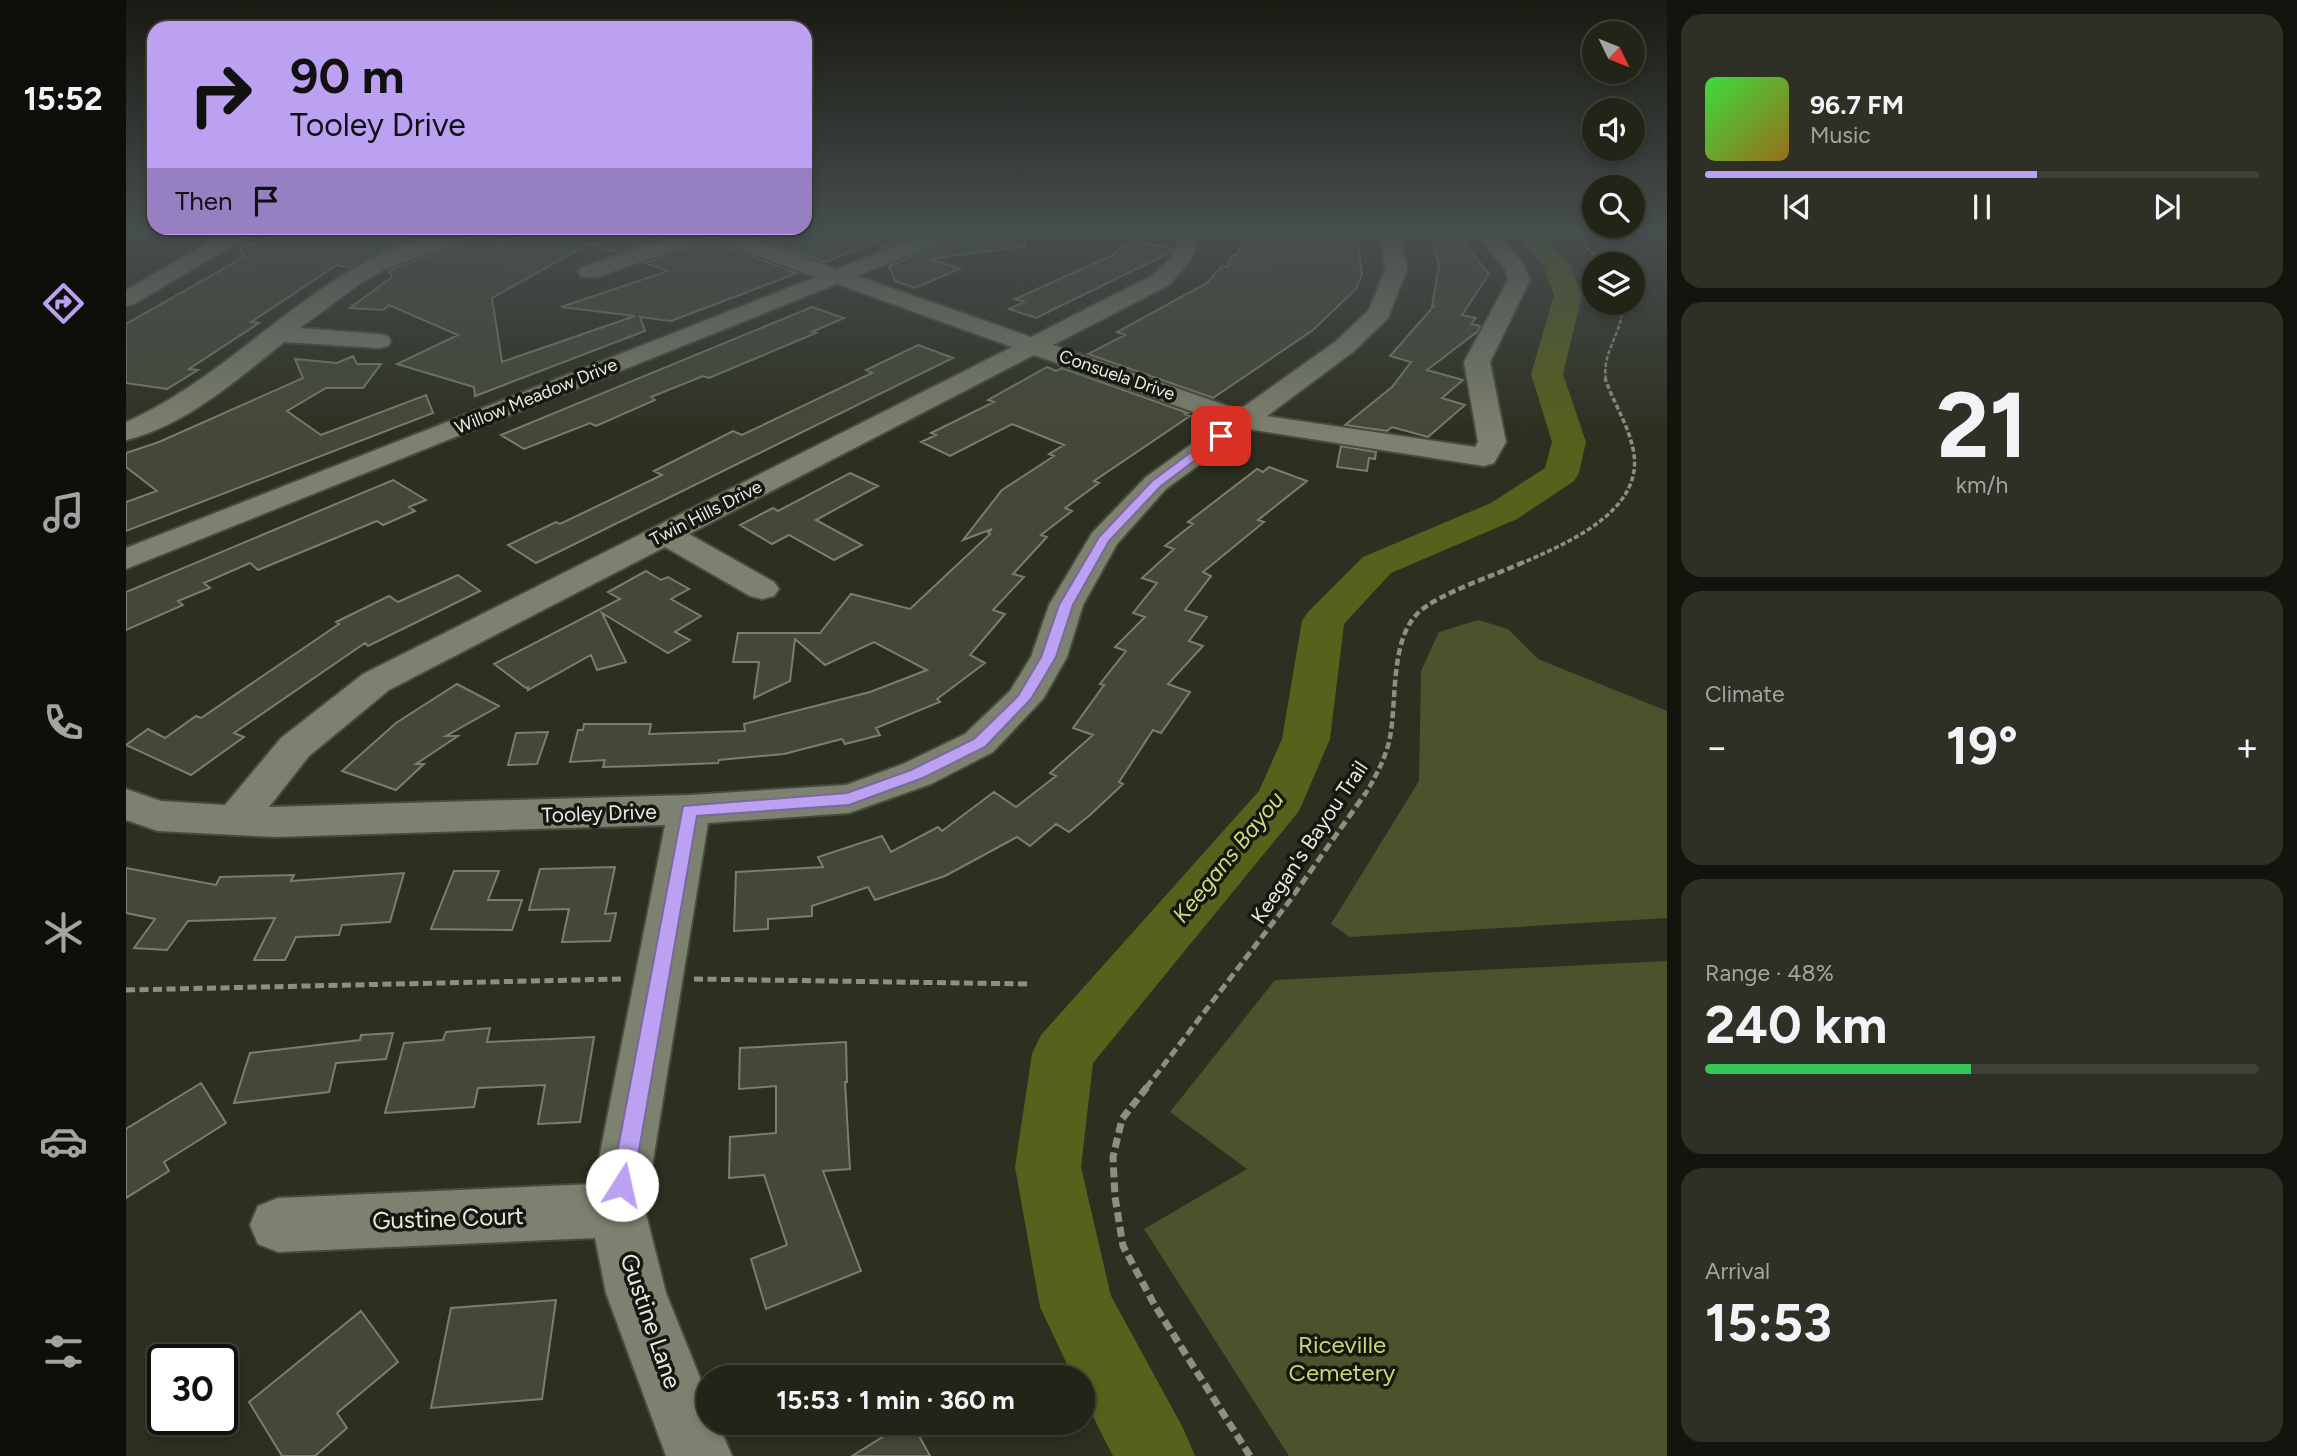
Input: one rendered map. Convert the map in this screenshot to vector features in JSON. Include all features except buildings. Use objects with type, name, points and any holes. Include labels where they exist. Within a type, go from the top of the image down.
[{"type":"street","points":[[126,432],[190,401],[324,301]]},
{"type":"street","name":"Willow Meadow Drive","points":[[126,559],[774,301]]},
{"type":"street","name":"Consuela Drive","points":[[908,301],[1242,420],[1484,457],[1492,442],[1477,362],[1509,301]]},
{"type":"street","name":"Twin Hills Drive","points":[[235,821],[295,747],[376,682],[1119,301]]},
{"type":"street","name":"Tooley Drive","points":[[126,804],[159,816],[275,822],[689,810],[849,799],[917,774],[979,743],[1024,699],[1049,657],[1066,605],[1103,540],[1156,484],[1344,347],[1380,313],[1384,301]]},
{"type":"street","points":[[279,334],[379,341]]},
{"type":"street","points":[[664,534],[762,589]]},
{"type":"street","name":"Gustine Lane","points":[[689,810],[617,1210],[636,1293],[699,1456]]},
{"type":"street","name":"Gustine Court","points":[[278,1225],[617,1210]]},
{"type":"path","name":"Keegan's Bayou Trail","points":[[1250,1456],[1154,1304],[1124,1246],[1115,1198],[1114,1157],[1122,1119],[1284,909],[1378,773],[1394,723],[1399,647],[1405,629],[1417,614],[1564,542],[1600,521],[1628,492],[1637,465],[1623,422],[1610,394],[1603,363],[1623,315]]},
{"type":"path","points":[[126,989],[659,978],[1030,984]]},
{"type":"green space","points":[[1478,620],[1508,629],[1538,659],[1667,711],[1667,918],[1350,937],[1331,924],[1419,781],[1421,671],[1439,632]]},
{"type":"green space","name":"Riceville Cemetery","points":[[1667,961],[1667,1456],[1289,1456],[1144,1229],[1247,1169],[1170,1112],[1275,980]]},
{"type":"waterway","name":"Keegans Bayou","points":[[1155,1456],[1077,1307],[1048,1167],[1063,1054],[1281,799],[1306,739],[1323,621],[1377,565],[1504,511],[1561,473],[1569,442],[1547,374],[1566,301]]},
{"type":"route","points":[[622,1185],[689,810],[849,799],[917,774],[979,743],[1024,699],[1049,657],[1066,605],[1103,540],[1156,484],[1221,436]]}]
